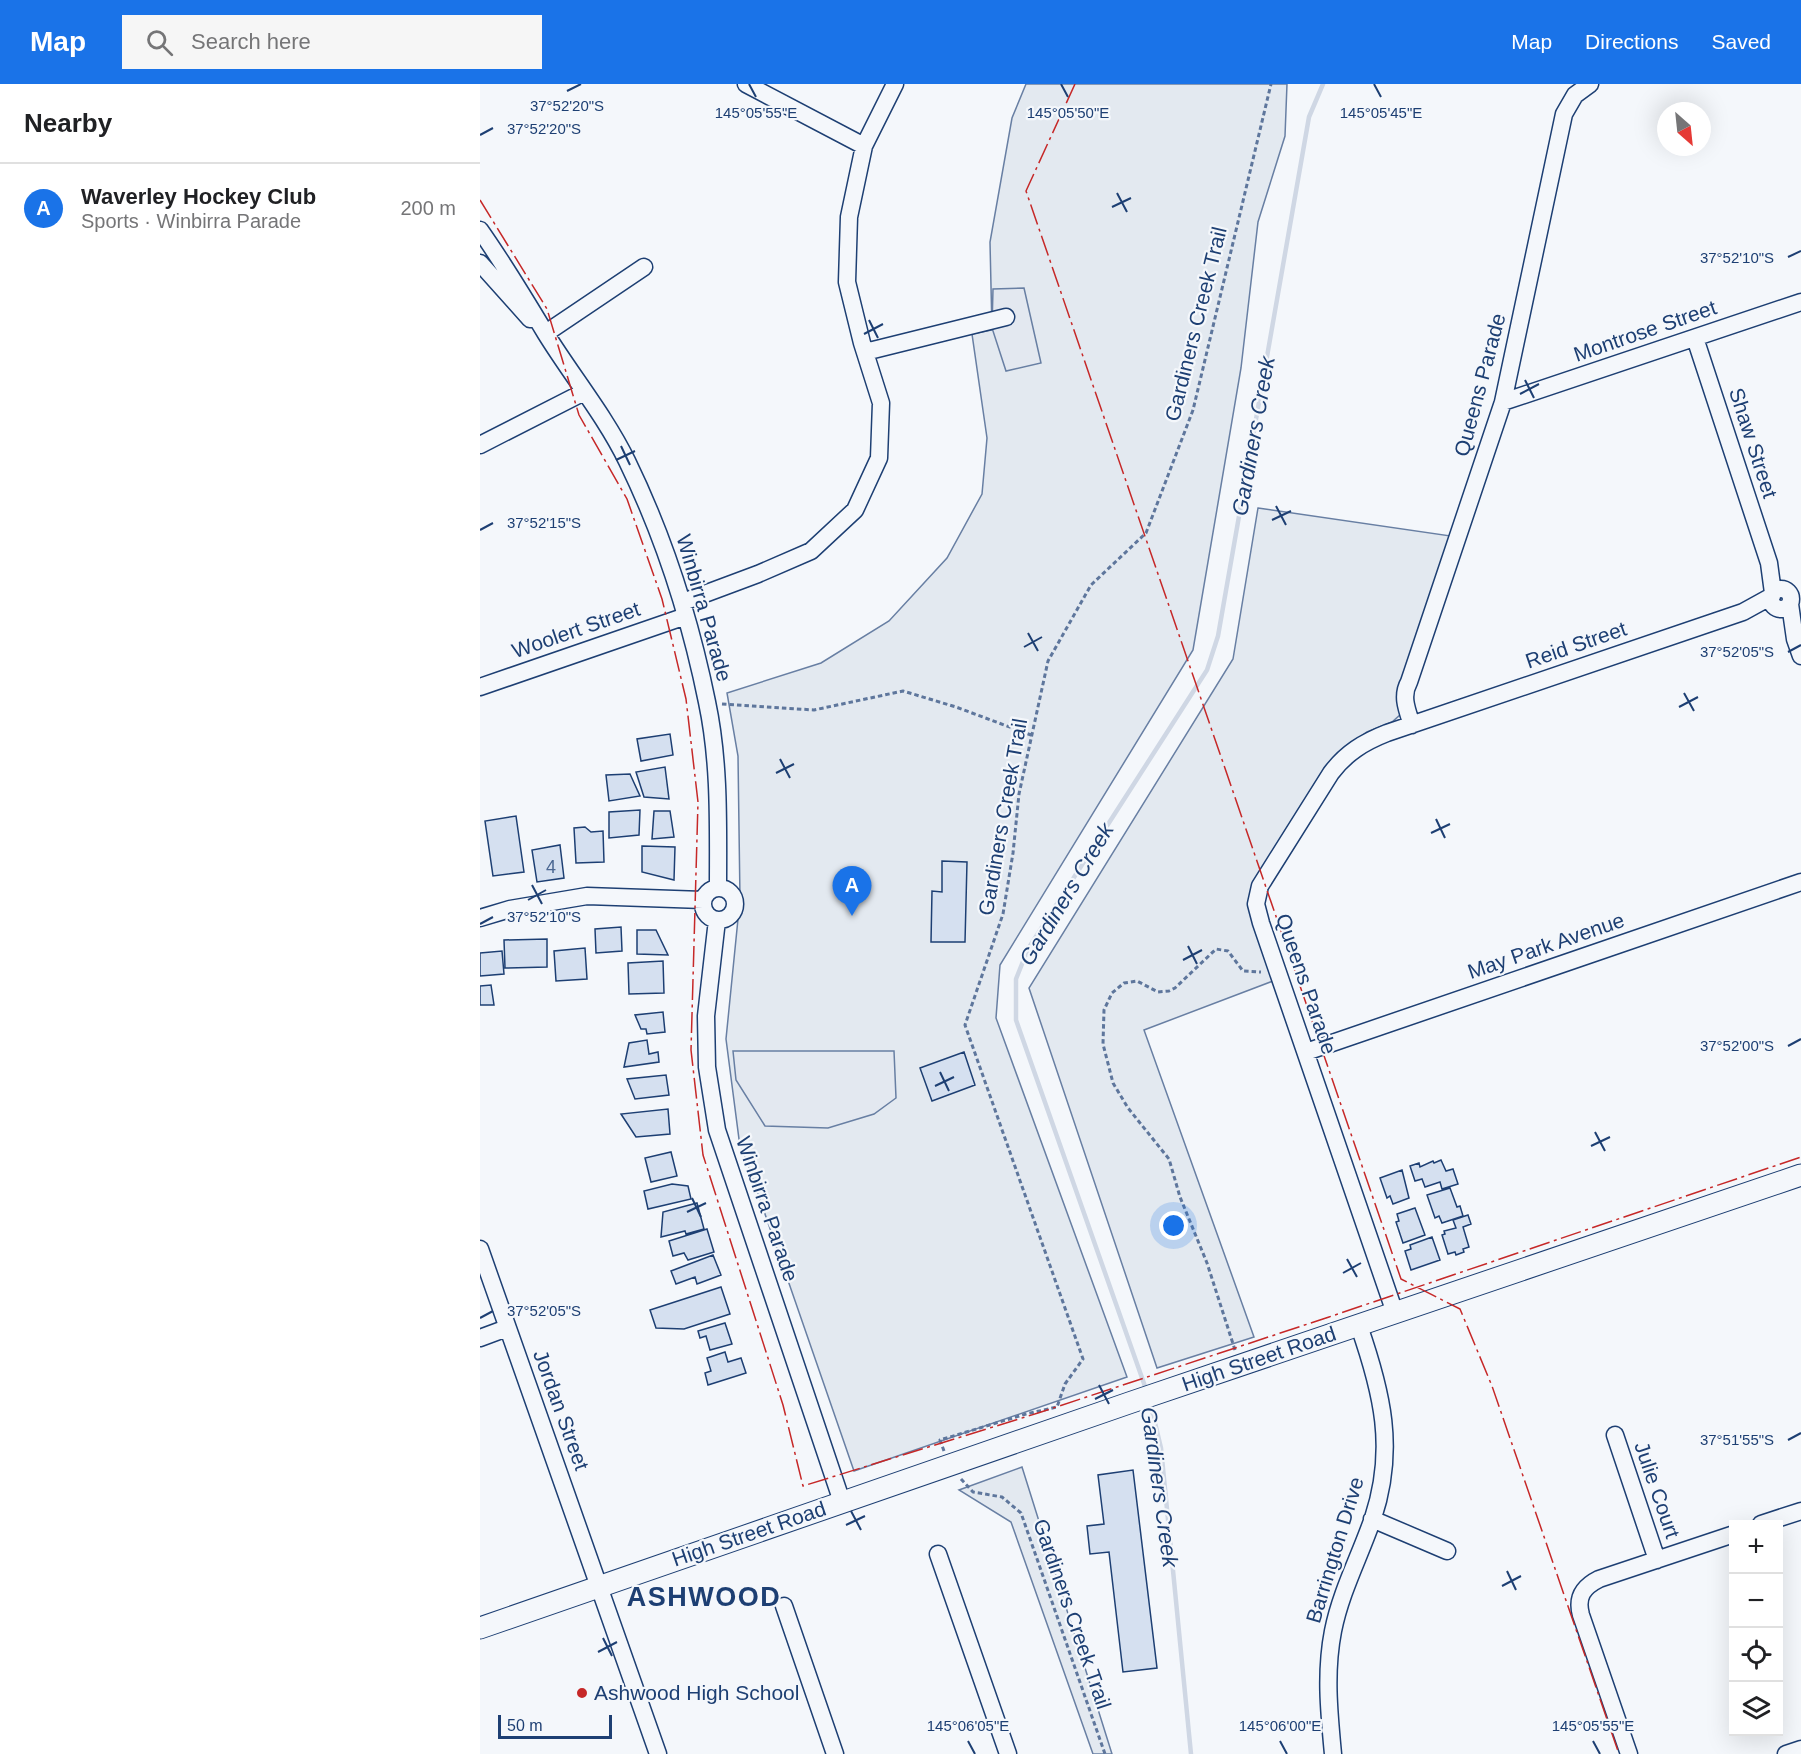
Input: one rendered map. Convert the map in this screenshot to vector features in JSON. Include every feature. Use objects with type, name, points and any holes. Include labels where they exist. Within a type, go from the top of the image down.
[{"type":"main road","name":"High Street Road","points":[[480,1628],[1166,1390],[1801,1174]]},
{"type":"street","points":[[746,84],[864,146]]},
{"type":"street","name":"Woolert Street","points":[[480,687],[685,609],[811,551],[855,510],[879,458],[881,403],[847,282],[849,217],[864,146],[895,84]]},
{"type":"street","name":"Queens Parade","points":[[1395,1313],[1261,923],[1256,904],[1257,895],[1266,875],[1339,763],[1370,740],[1418,723],[1404,697],[1404,690],[1409,682],[1503,402],[1564,114],[1575,95],[1590,84]]},
{"type":"street","name":"Winbirra Parade","points":[[480,230],[514,279],[626,459],[658,531],[685,609],[708,703],[717,776],[718,888]]},
{"type":"street","name":"Winbirra Parade","points":[[480,263],[529,318],[546,333]]},
{"type":"street","points":[[546,333],[644,267]]},
{"type":"street","name":"Montrose Street","points":[[1503,402],[1801,302]]},
{"type":"street","points":[[865,352],[1006,317]]},
{"type":"street","name":"Shaw Street","points":[[1695,338],[1768,562],[1780,579],[1801,656]]},
{"type":"street","points":[[480,445],[584,392]]},
{"type":"street","name":"Reid Street","points":[[1418,723],[1785,597]]},
{"type":"street","name":"May Park Avenue","points":[[1306,1052],[1801,882]]},
{"type":"street","points":[[718,888],[729,892],[735,902],[732,913],[723,920],[717,920],[707,915],[703,900],[708,892],[718,888]]},
{"type":"street","points":[[480,918],[510,909],[587,896],[703,900]]},
{"type":"street","name":"Winbirra Parade","points":[[717,920],[706,1016],[707,1066],[717,1130],[842,1502]]},
{"type":"street","name":"Jordan Street","points":[[480,1249],[658,1754]]},
{"type":"street","name":"Barrington Drive","points":[[1333,1754],[1327,1692],[1328,1661],[1332,1637],[1346,1586],[1372,1520],[1382,1478],[1384,1420],[1376,1376],[1359,1326]]},
{"type":"street","points":[[480,1338],[507,1328]]},
{"type":"street","name":"Julie Court","points":[[1615,1435],[1657,1560]]},
{"type":"street","points":[[1773,1520],[1801,1511]]},
{"type":"street","points":[[1372,1520],[1447,1551]]},
{"type":"street","points":[[1629,1754],[1581,1615],[1578,1604],[1581,1594],[1587,1585],[1599,1580],[1729,1536]]},
{"type":"street","points":[[938,1554],[1008,1754]]},
{"type":"street","points":[[784,1606],[835,1754]]},
{"type":"street","points":[[1786,1754],[1801,1749]]},
{"type":"path","name":"Gardiners Creek Trail","points":[[1104,1754],[1021,1513],[1002,1497],[974,1492],[949,1465],[940,1440],[1057,1407],[1065,1384],[1083,1359],[965,1025],[1003,914],[1019,794],[1048,661],[1091,585],[1146,533],[1193,410],[1271,84]]},
{"type":"path","points":[[708,703],[814,710],[903,691],[956,707],[1031,735]]},
{"type":"path","points":[[1241,1365],[1233,1347],[1207,1263],[1180,1197],[1169,1159],[1128,1108],[1113,1083],[1103,1044],[1104,1010],[1112,993],[1124,983],[1137,981],[1158,992],[1175,988],[1216,949],[1228,951],[1243,971],[1256,973],[1277,968]]},
{"type":"shaded area","points":[[1026,84],[1287,84],[1285,136],[1258,222],[1241,368],[1193,650],[1000,965],[996,1018],[1127,1377],[854,1471],[739,1139],[726,1039],[740,899],[738,756],[727,693],[821,663],[889,621],[947,558],[982,494],[987,438],[972,334],[992,330],[990,242],[1012,118]]},
{"type":"shaded area","points":[[1024,288],[1041,363],[1006,371],[992,328],[993,289]]},
{"type":"shaded area","points":[[1258,508],[1451,536],[1401,714],[1392,722],[1367,732],[1343,749],[1293,819],[1252,886],[1249,906],[1273,981],[1144,1030],[1254,1337],[1157,1368],[1029,988],[1233,659]]},
{"type":"shaded area","points":[[733,1051],[894,1051],[896,1098],[874,1114],[828,1128],[765,1126],[736,1080]]},
{"type":"shaded area","points":[[1022,1467],[1112,1754],[1093,1754],[1011,1522],[959,1490]]},
{"type":"building","points":[[670,734],[673,755],[641,761],[637,739]]},
{"type":"building","points":[[665,767],[669,799],[644,797],[636,772]]},
{"type":"building","points":[[630,774],[640,796],[609,801],[606,775]]},
{"type":"building","points":[[640,810],[639,835],[609,838],[609,812]]},
{"type":"building","points":[[654,811],[670,811],[674,837],[652,839]]},
{"type":"building","points":[[516,816],[524,872],[493,876],[485,821]]},
{"type":"building","points":[[585,827],[591,832],[603,831],[604,862],[576,863],[574,828]]},
{"type":"building","points":[[560,845],[564,878],[537,882],[532,850]]},
{"type":"building","points":[[642,846],[675,847],[674,880],[642,872]]},
{"type":"building","points":[[942,861],[967,862],[965,942],[931,942],[932,891],[942,892]]},
{"type":"building","points":[[621,927],[622,951],[596,953],[595,929]]},
{"type":"building","points":[[637,930],[656,930],[668,955],[637,954]]},
{"type":"building","points":[[547,939],[547,967],[505,968],[504,940]]},
{"type":"building","points":[[585,948],[587,979],[556,981],[554,951]]},
{"type":"building","points":[[502,951],[504,974],[480,976],[480,953]]},
{"type":"building","points":[[663,961],[664,993],[629,994],[628,963]]},
{"type":"building","points":[[491,985],[494,1005],[480,1005],[480,986]]},
{"type":"building","points":[[663,1012],[665,1032],[647,1034],[646,1029],[641,1029],[635,1015]]},
{"type":"building","points":[[647,1040],[649,1054],[658,1052],[659,1062],[624,1067],[629,1043]]},
{"type":"building","points":[[964,1052],[975,1085],[932,1101],[920,1068]]},
{"type":"building","points":[[666,1075],[669,1095],[635,1099],[627,1079]]},
{"type":"building","points":[[668,1109],[670,1134],[636,1137],[621,1114]]},
{"type":"building","points":[[671,1152],[677,1176],[651,1182],[645,1158]]},
{"type":"building","points":[[1441,1160],[1446,1171],[1453,1169],[1458,1184],[1442,1189],[1440,1182],[1425,1187],[1422,1179],[1415,1181],[1410,1166],[1419,1163],[1420,1167]]},
{"type":"building","points":[[1402,1170],[1409,1198],[1393,1204],[1390,1196],[1387,1198],[1380,1178]]},
{"type":"building","points":[[672,1184],[688,1186],[691,1199],[648,1209],[644,1191]]},
{"type":"building","points":[[1450,1188],[1463,1216],[1442,1223],[1439,1216],[1435,1218],[1427,1195]]},
{"type":"building","points":[[697,1203],[704,1229],[661,1237],[663,1212]]},
{"type":"building","points":[[1415,1208],[1425,1235],[1403,1243],[1396,1222],[1399,1221],[1397,1214]]},
{"type":"building","points":[[1468,1215],[1471,1224],[1463,1227],[1469,1247],[1456,1255],[1455,1252],[1448,1254],[1442,1235],[1445,1234],[1444,1231],[1456,1228],[1453,1220]]},
{"type":"building","points":[[707,1229],[714,1252],[688,1260],[684,1253],[673,1256],[669,1241]]},
{"type":"building","points":[[1432,1237],[1440,1260],[1411,1270],[1405,1251],[1411,1249],[1410,1245]]},
{"type":"building","points":[[713,1255],[721,1275],[697,1284],[695,1277],[676,1284],[671,1271]]},
{"type":"building","points":[[721,1287],[730,1314],[684,1329],[656,1328],[650,1310]]},
{"type":"building","points":[[725,1323],[732,1344],[710,1350],[706,1336],[700,1338],[698,1331]]},
{"type":"building","points":[[725,1352],[728,1362],[741,1358],[746,1373],[708,1385],[705,1373],[711,1371],[707,1358]]},
{"type":"building","points":[[1133,1470],[1157,1668],[1123,1672],[1109,1552],[1090,1554],[1087,1526],[1104,1524],[1098,1475]]},
{"type":"waterway","name":"Gardiners Creek","points":[[1147,1392],[1016,1020],[1016,979],[1028,949],[1207,670],[1218,636],[1309,117],[1323,84]]},
{"type":"waterway","name":"Gardiners Creek","points":[[1150,1402],[1161,1448],[1191,1754]]},
{"type":"power","points":[[1075,84],[1026,191],[1401,1279],[1460,1309],[1492,1386],[1619,1754]]},
{"type":"power","points":[[480,200],[547,309],[579,415],[627,499],[662,599],[686,699],[698,802],[691,1050],[703,1155],[783,1405],[803,1486],[1038,1413],[1801,1157]]},
{"type":"place","name":"Waverley Hockey Club","points":[[852,916]]},
{"type":"place","name":"Ashwood High School","points":[[582,1693]]},
{"type":"district","name":"ASHWOOD","points":[[704,1597]]}]
